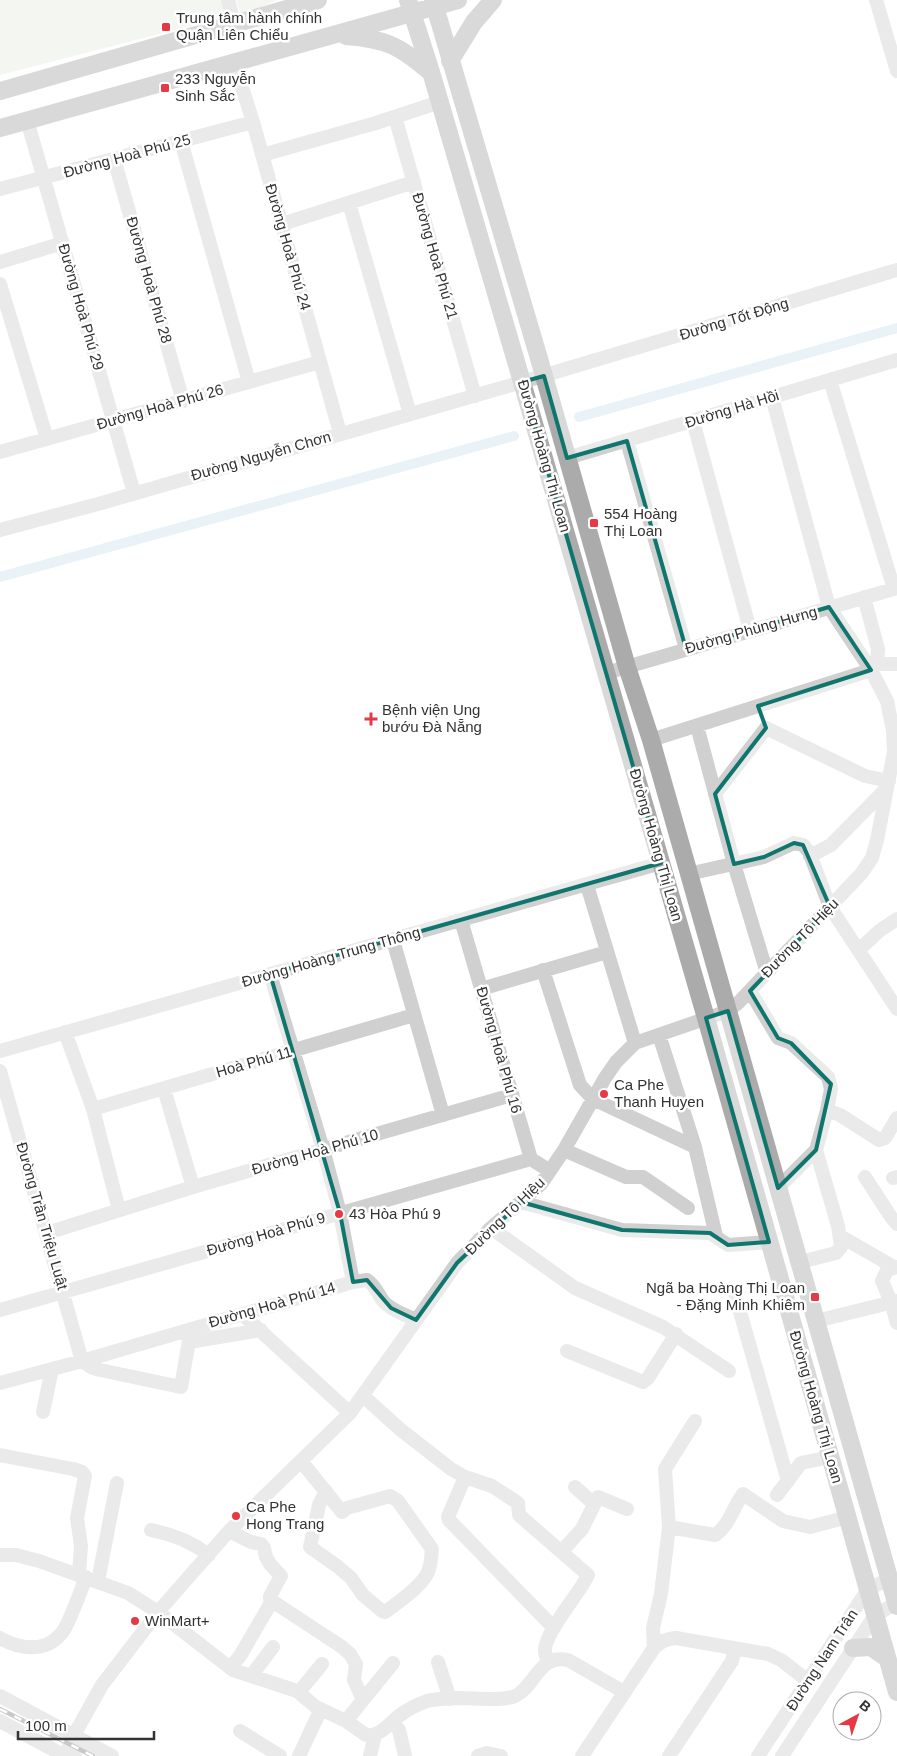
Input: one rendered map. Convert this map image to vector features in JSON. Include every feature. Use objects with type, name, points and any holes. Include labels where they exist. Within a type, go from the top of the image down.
[{"type":"main road","points":[[0,91],[318,0]]},
{"type":"main road","points":[[0,128],[333,34],[410,7],[458,0]]},
{"type":"main road","points":[[450,62],[474,22],[493,0]]},
{"type":"main road","name":"Đường Hoàng Thị Loan","points":[[434,3],[568,458],[627,667],[651,740],[816,1321],[893,1579],[897,1604]]},
{"type":"main road","name":"Đường Hoàng Thị Loan","points":[[410,7],[440,102],[522,382],[706,1018],[897,1692]]},
{"type":"main road","points":[[333,34],[369,38],[394,45],[431,72]]},
{"type":"main road","points":[[852,1648],[871,1647],[887,1658]]},
{"type":"street","points":[[228,0],[235,25]]},
{"type":"street","points":[[876,0],[897,71]]},
{"type":"street","name":"Đường Hoà Phú 24","points":[[234,62],[253,122],[340,434]]},
{"type":"street","points":[[262,155],[395,117],[440,102]]},
{"type":"street","name":"Đường Hoà Phú 21","points":[[395,117],[475,396]]},
{"type":"street","name":"Đường Hoà Phú 29","points":[[27,120],[134,493]]},
{"type":"street","name":"Đường Hoà Phú 25","points":[[0,190],[253,122]]},
{"type":"street","points":[[181,141],[249,382]]},
{"type":"street","name":"Đường Hoà Phú 28","points":[[114,159],[183,401]]},
{"type":"street","points":[[282,224],[414,182]]},
{"type":"street","points":[[349,203],[410,414]]},
{"type":"street","points":[[0,262],[63,243]]},
{"type":"street","name":"Đường Tốt Động","points":[[544,376],[897,270]]},
{"type":"street","points":[[0,284],[47,439]]},
{"type":"street","name":"Đường Hà Hồi","points":[[568,458],[897,360]]},
{"type":"street","name":"Đường Hoà Phú 26","points":[[0,452],[320,362]]},
{"type":"street","name":"Đường Nguyễn Chơn","points":[[0,530],[544,376]]},
{"type":"street","points":[[830,380],[896,589]]},
{"type":"street","name":"Đường Tô Hiệu","points":[[73,1735],[102,1685],[158,1612],[229,1532],[350,1413],[457,1263],[491,1228],[541,1184],[564,1150],[616,1062],[635,1043],[728,1011],[750,991],[830,907],[861,874],[872,858],[895,752],[887,701],[874,667],[829,608],[772,397]]},
{"type":"street","points":[[693,421],[750,630]]},
{"type":"street","points":[[627,440],[686,649]]},
{"type":"street","name":"Đường Phùng Hưng","points":[[606,673],[896,589]]},
{"type":"street","points":[[864,598],[878,649],[874,667]]},
{"type":"street","points":[[651,740],[874,667],[897,664]]},
{"type":"street","points":[[758,706],[766,728],[865,776],[888,784],[831,845],[810,856]]},
{"type":"street","points":[[697,726],[734,864],[767,973]]},
{"type":"street","points":[[715,794],[766,728]]},
{"type":"street","points":[[688,874],[764,857],[794,843],[802,845],[810,856],[830,907],[895,1001]]},
{"type":"street","name":"Đường Hoàng Trung Thông","points":[[0,1051],[661,864]]},
{"type":"street","points":[[586,885],[635,1043]]},
{"type":"street","points":[[859,950],[879,931],[897,919]]},
{"type":"street","name":"Đường Hoà Phú 16","points":[[461,920],[531,1159]]},
{"type":"street","points":[[393,940],[443,1115]]},
{"type":"street","points":[[481,989],[607,952]]},
{"type":"street","points":[[543,970],[580,1085],[593,1099],[695,1147]]},
{"type":"street","name":"Đường Hoà Phú 14","points":[[0,1383],[190,1335],[242,1314],[353,1282],[340,1213],[270,974]]},
{"type":"street","points":[[750,991],[778,1038],[791,1043],[828,1078],[831,1089],[816,1150],[778,1188]]},
{"type":"street","name":"Hoà Phú 11","points":[[93,1109],[414,1015]]},
{"type":"street","points":[[65,1032],[93,1109],[119,1210]]},
{"type":"street","points":[[659,1035],[695,1147],[716,1236]]},
{"type":"street","name":"Đường Trần Triệu Luật","points":[[0,1071],[82,1361]]},
{"type":"street","points":[[164,1088],[193,1187]]},
{"type":"street","name":"Đường Hoà Phú 10","points":[[47,1233],[193,1187],[512,1095]]},
{"type":"street","points":[[827,1110],[840,1115],[879,1140],[885,1138],[897,1118]]},
{"type":"street","points":[[564,1150],[626,1177],[643,1176],[688,1208]]},
{"type":"street","points":[[800,1262],[836,1253],[841,1247],[840,1236],[816,1150]]},
{"type":"street","points":[[531,1159],[550,1171]]},
{"type":"street","name":"Đường Hoà Phú 9","points":[[0,1310],[531,1159]]},
{"type":"street","points":[[865,1177],[897,1224]]},
{"type":"street","points":[[521,1202],[622,1230],[710,1233],[728,1245],[770,1242]]},
{"type":"street","points":[[491,1228],[574,1288],[647,1318],[676,1334],[729,1371]]},
{"type":"street","points":[[840,1236],[896,1267]]},
{"type":"street","points":[[896,1267],[887,1270],[882,1281],[894,1301],[897,1323]]},
{"type":"street","points":[[353,1282],[368,1280],[391,1308],[416,1320]]},
{"type":"street","points":[[735,1294],[788,1481]]},
{"type":"street","points":[[816,1321],[894,1301]]},
{"type":"street","points":[[242,1314],[350,1413]]},
{"type":"street","points":[[82,1361],[90,1367],[100,1370],[181,1387],[190,1335],[261,1330]]},
{"type":"street","points":[[567,1351],[643,1382],[648,1378],[676,1334]]},
{"type":"street","points":[[43,1412],[52,1369]]},
{"type":"street","points":[[363,1396],[401,1430],[438,1459],[466,1477],[492,1486],[518,1502],[519,1515],[588,1575],[554,1628],[545,1648],[549,1662]]},
{"type":"street","points":[[654,1648],[653,1628],[661,1594],[668,1527],[666,1469],[695,1421]]},
{"type":"street","points":[[0,1456],[82,1472],[85,1476],[78,1511],[78,1526],[80,1546],[88,1577]]},
{"type":"street","points":[[777,1496],[801,1463],[830,1457]]},
{"type":"street","points":[[301,1460],[326,1491],[342,1512],[347,1508],[390,1496],[398,1501],[432,1549],[427,1575],[413,1590],[385,1612],[363,1595],[351,1578],[310,1547],[319,1504],[326,1491]]},
{"type":"street","points":[[466,1477],[448,1517],[449,1520],[554,1628]]},
{"type":"street","points":[[0,1638],[20,1646],[32,1648],[43,1646],[55,1640],[64,1631],[88,1577],[117,1483]]},
{"type":"street","points":[[575,1487],[594,1504]]},
{"type":"street","points":[[668,1527],[715,1535],[727,1523],[742,1494],[783,1521],[810,1527],[848,1517]]},
{"type":"street","points":[[562,1551],[582,1529],[598,1497],[627,1508]]},
{"type":"street","points":[[151,1530],[173,1536],[209,1554]]},
{"type":"street","points":[[229,1532],[251,1542],[261,1544],[264,1548],[270,1564],[281,1576],[270,1599],[350,1654],[356,1664],[354,1680],[363,1700]]},
{"type":"street","points":[[0,1555],[39,1561],[88,1577],[128,1593],[158,1612],[230,1668],[299,1692],[321,1710],[346,1721],[366,1735],[375,1735],[403,1712],[419,1704],[435,1700],[502,1699],[512,1697],[522,1691],[549,1662],[562,1659],[568,1660],[624,1692]]},
{"type":"street","name":"Đường Nam Trân","points":[[758,1756],[868,1590],[893,1579]]},
{"type":"street","points":[[230,1668],[240,1656],[272,1601]]},
{"type":"street","name":"Đường Nam Trân","points":[[782,1756],[875,1615],[897,1604]]},
{"type":"street","points":[[582,1756],[654,1648],[660,1642],[676,1638],[768,1654],[780,1660],[808,1681]]},
{"type":"street","points":[[251,1676],[273,1647]]},
{"type":"street","points":[[669,1756],[732,1661],[735,1648]]},
{"type":"street","points":[[438,1662],[450,1699]]},
{"type":"street","points":[[346,1721],[393,1663]]},
{"type":"street","points":[[299,1692],[322,1664]]},
{"type":"street","points":[[0,1696],[112,1756]]},
{"type":"street","points":[[299,1756],[321,1710]]},
{"type":"street","points":[[0,1721],[65,1756]]},
{"type":"street","points":[[393,1721],[399,1730],[405,1756]]},
{"type":"street","points":[[240,1731],[280,1756]]},
{"type":"street","points":[[73,1735],[69,1744],[75,1756]]},
{"type":"street","points":[[370,1756],[375,1735]]},
{"type":"street","points":[[478,1756],[487,1753],[502,1756]]},
{"type":"highlighted area","points":[[544,376],[567,458],[627,441],[686,649],[829,607],[871,670],[758,706],[766,728],[715,794],[734,864],[764,857],[794,843],[803,845],[830,907],[750,991],[778,1038],[791,1043],[831,1084],[816,1150],[778,1188],[728,1011],[706,1018],[769,1242],[728,1245],[710,1233],[622,1230],[521,1202],[457,1263],[416,1320],[391,1308],[367,1280],[353,1282],[340,1213],[270,974],[661,863],[522,382]]},
{"type":"shaded area","points":[[0,0],[226,0],[229,15],[0,75]]},
{"type":"shaded area","points":[[236,0],[277,0],[241,16]]},
{"type":"waterway","points":[[579,417],[897,328]]},
{"type":"waterway","points":[[0,577],[514,436]]},
{"type":"railway","points":[[0,1709],[93,1756]]},
{"type":"place","name":"Trung tâm hành chính Quận Liên Chiểu","points":[[166,27]]},
{"type":"place","name":"233 Nguyễn Sinh Sắc","points":[[165,88]]},
{"type":"place","name":"554 Hoàng Thị Loan","points":[[594,523]]},
{"type":"place","name":"Bệnh viện Ung bướu Đà Nẵng","points":[[371,719]]},
{"type":"place","name":"Ca Phe Thanh Huyen","points":[[604,1094]]},
{"type":"place","name":"43 Hòa Phú 9","points":[[339,1214]]},
{"type":"place","name":"Ngã ba Hoàng Thị Loan - Đặng Minh Khiêm","points":[[815,1297]]},
{"type":"place","name":"Ca Phe Hong Trang","points":[[236,1516]]},
{"type":"place","name":"WinMart+","points":[[135,1621]]}]
